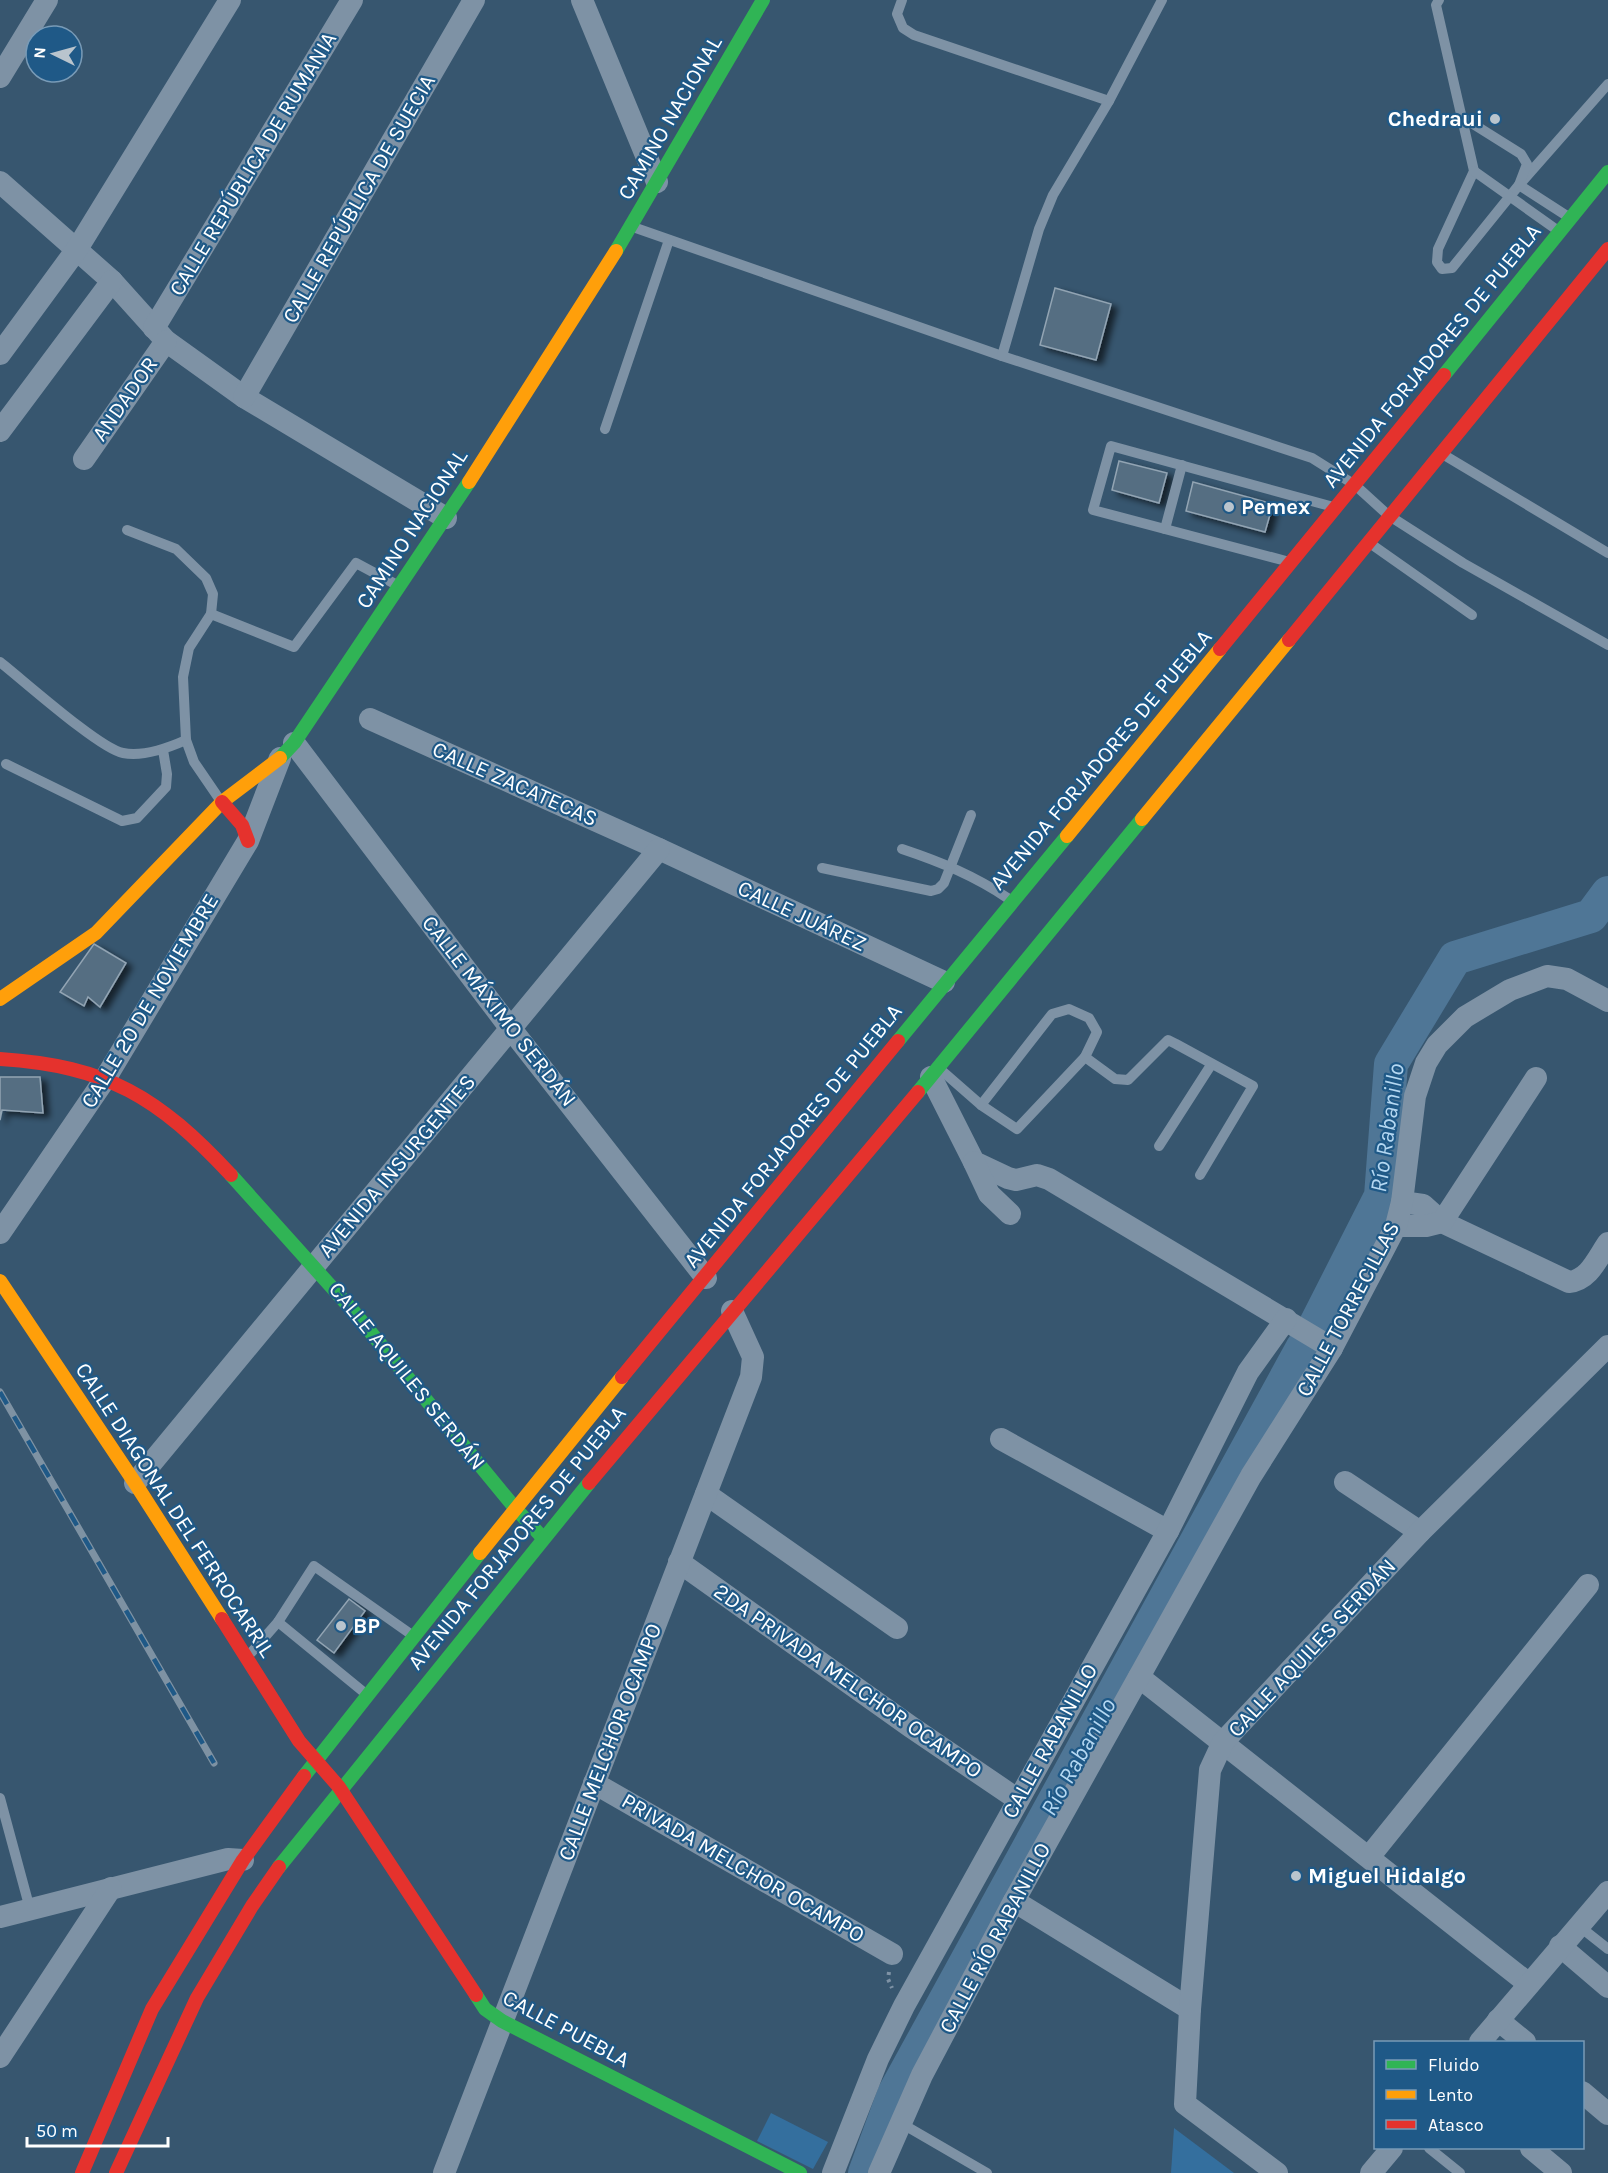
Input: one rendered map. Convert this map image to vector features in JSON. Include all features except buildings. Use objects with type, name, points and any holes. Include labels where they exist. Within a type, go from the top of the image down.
[{"type":"main road","name":"CAMINO NACIONAL","points":[[0,999],[96,933],[222,802],[287,750],[446,518],[631,226],[763,0]]},
{"type":"main road","name":"AVENIDA FORJADORES DE PUEBLA","points":[[82,2173],[152,2009],[243,1860],[315,1761],[515,1508],[706,1278],[944,982],[1355,485],[1608,172]]},
{"type":"main road","name":"AVENIDA FORJADORES DE PUEBLA","points":[[116,2173],[197,1998],[252,1906],[339,1787],[732,1311],[935,1072],[1388,515],[1442,453],[1608,249]]},
{"type":"main road","points":[[222,802],[242,825],[248,841]]},
{"type":"main road","name":"CALLE AQUILES SERDÁN","points":[[0,1059],[50,1064],[105,1079],[143,1096],[181,1124],[315,1264],[515,1508],[543,1538]]},
{"type":"main road","name":"CALLE DIAGONAL DEL FERROCARRIL","points":[[0,1281],[315,1761]]},
{"type":"main road","name":"CALLE PUEBLA","points":[[315,1761],[339,1787],[484,2009],[502,2021],[800,2173]]},
{"type":"street","points":[[0,77],[47,0]]},
{"type":"street","points":[[0,354],[77,249],[231,0]]},
{"type":"street","name":"CALLE REPÚBLICA DE RUMANIA","points":[[160,334],[352,0]]},
{"type":"street","name":"CALLE REPÚBLICA DE SUECIA","points":[[244,398],[474,0]]},
{"type":"street","points":[[582,0],[657,182]]},
{"type":"street","points":[[1,184],[112,281],[160,334],[244,398],[446,518]]},
{"type":"street","points":[[0,430],[112,281]]},
{"type":"street","name":"ANDADOR","points":[[84,459],[160,334]]},
{"type":"street","name":"CALLE ZACATECAS","points":[[370,718],[659,849]]},
{"type":"street","name":"CALLE 20 DE NOVIEMBRE","points":[[0,1233],[105,1079],[248,841],[287,750]]},
{"type":"street","name":"CALLE MÁXIMO SERDÁN","points":[[287,750],[511,1029],[706,1278]]},
{"type":"street","name":"CALLE JUÁREZ","points":[[659,849],[944,982]]},
{"type":"street","name":"AVENIDA INSURGENTES","points":[[135,1484],[659,849]]},
{"type":"street","name":"CALLE TORRECILLAS","points":[[1139,1677],[1251,1476],[1332,1348],[1396,1226],[1402,1202],[1415,1095],[1426,1063],[1437,1045],[1465,1017],[1510,990],[1547,976],[1567,979],[1608,1001]]},
{"type":"street","points":[[935,1072],[989,1194],[1010,1214]]},
{"type":"street","points":[[1442,1222],[1536,1078]]},
{"type":"street","points":[[974,1162],[1016,1180],[1037,1175],[1049,1179],[1286,1318],[1332,1348]]},
{"type":"street","points":[[1402,1202],[1423,1205],[1442,1222],[1569,1282],[1579,1281],[1586,1276],[1608,1243]]},
{"type":"street","points":[[1396,1226],[1442,1222]]},
{"type":"street","name":"CALLE MELCHOR OCAMPO","points":[[444,2173],[753,1368],[753,1357],[732,1311]]},
{"type":"street","name":"CALLE RABANILLO","points":[[833,2173],[878,2059],[898,2016],[1017,1798],[1168,1531],[1248,1372],[1286,1318]]},
{"type":"street","name":"CALLE AQUILES SERDÁN","points":[[1277,2173],[1185,2104],[1190,2008],[1210,1770],[1223,1742],[1420,1532],[1608,1346]]},
{"type":"street","points":[[1001,1439],[1168,1531]]},
{"type":"street","points":[[1345,1482],[1420,1532]]},
{"type":"street","points":[[706,1494],[897,1628]]},
{"type":"street","name":"2DA PRIVADA MELCHOR OCAMPO","points":[[680,1562],[911,1727],[1017,1798]]},
{"type":"street","points":[[1369,1857],[1588,1586]]},
{"type":"street","points":[[1139,1677],[1529,1984]]},
{"type":"street","name":"CALLE RÍO RABANILLO","points":[[879,2173],[899,2122],[1014,1901],[1139,1677]]},
{"type":"street","name":"PRIVADA MELCHOR OCAMPO","points":[[594,1783],[892,1954]]},
{"type":"street","points":[[0,1917],[228,1859],[243,1860]]},
{"type":"street","points":[[0,2057],[111,1888]]},
{"type":"street","points":[[1481,2041],[1608,1892]]},
{"type":"street","points":[[1014,1901],[1190,2008]]},
{"type":"street","points":[[1560,1946],[1608,1987]]},
{"type":"street","points":[[1498,2020],[1523,2041]]},
{"type":"street","points":[[1584,2094],[1608,2114]]},
{"type":"street","points":[[1371,2173],[1391,2149]]},
{"type":"street","points":[[1532,2149],[1561,2173]]},
{"type":"lane","points":[[902,0],[897,14],[903,28],[914,35],[1109,101]]},
{"type":"lane","points":[[1002,356],[1039,229],[1053,195],[1109,101],[1162,0]]},
{"type":"lane","points":[[1439,0],[1437,5],[1474,171],[1438,249],[1437,262],[1442,269],[1452,268],[1519,185],[1608,84]]},
{"type":"lane","points":[[1461,117],[1525,158],[1527,164],[1519,185]]},
{"type":"lane","points":[[1474,171],[1511,195],[1560,232]]},
{"type":"lane","points":[[1519,185],[1570,218]]},
{"type":"lane","points":[[631,226],[1002,356],[1312,458],[1355,485],[1388,515],[1463,563],[1608,645]]},
{"type":"lane","points":[[605,429],[669,240]]},
{"type":"lane","points":[[1291,562],[1093,510],[1111,446],[1336,508]]},
{"type":"lane","points":[[1442,453],[1608,554]]},
{"type":"lane","points":[[1166,529],[1182,465]]},
{"type":"lane","points":[[127,530],[176,549],[206,578],[213,594],[211,614],[189,648],[183,677],[186,740],[194,762],[222,802]]},
{"type":"lane","points":[[1367,542],[1472,615]]},
{"type":"lane","points":[[211,614],[294,647],[356,562],[400,586]]},
{"type":"lane","points":[[0,662],[97,739],[123,753],[163,750],[186,740]]},
{"type":"lane","points":[[6,764],[122,820],[137,818],[166,787],[167,774],[163,750]]},
{"type":"lane","points":[[822,868],[931,891],[938,889],[944,883],[949,865],[971,815]]},
{"type":"lane","points":[[902,849],[949,865],[982,881],[1012,901]]},
{"type":"lane","points":[[935,1072],[981,1105],[1017,1129],[1085,1057],[1097,1032],[1089,1018],[1069,1009],[1052,1014],[981,1105]]},
{"type":"lane","points":[[1085,1057],[1115,1079],[1128,1080],[1167,1040],[1252,1086],[1200,1175]]},
{"type":"lane","points":[[1159,1146],[1211,1065]]},
{"type":"lane","points":[[246,1657],[278,1622],[314,1566],[414,1636]]},
{"type":"lane","points":[[278,1622],[367,1695]]},
{"type":"lane","points":[[0,1798],[30,1909]]},
{"type":"lane","points":[[1578,1926],[1608,1949]]},
{"type":"lane","points":[[899,2122],[987,2173]]},
{"type":"lane","points":[[1430,2149],[1460,2173]]},
{"type":"shaded area","points":[[771,2113],[828,2142],[813,2169],[757,2141]]},
{"type":"shaded area","points":[[1174,2128],[1234,2173],[1171,2173]]},
{"type":"waterway","name":"Río Rabanillo","points":[[1315,1326],[1381,1196],[1391,1064],[1455,958],[1591,916],[1608,893]]},
{"type":"waterway","name":"Río Rabanillo","points":[[865,2173],[894,2094],[1303,1347]]},
{"type":"railway","points":[[0,1392],[214,1763]]},
{"type":"traffic: fast","points":[[616,251],[763,0]]},
{"type":"traffic: fast","points":[[1444,375],[1608,172]]},
{"type":"traffic: fast","points":[[280,758],[294,743],[469,482]]},
{"type":"traffic: fast","points":[[918,1092],[1142,819]]},
{"type":"traffic: fast","points":[[898,1041],[1067,836]]},
{"type":"traffic: fast","points":[[231,1175],[354,1312],[515,1508],[543,1538]]},
{"type":"traffic: fast","points":[[279,1867],[589,1483]]},
{"type":"traffic: fast","points":[[304,1776],[480,1553]]},
{"type":"traffic: fast","points":[[476,1995],[485,2009],[502,2021],[800,2173]]},
{"type":"traffic: slow","points":[[469,482],[616,251]]},
{"type":"traffic: slow","points":[[1142,819],[1289,640]]},
{"type":"traffic: slow","points":[[1067,836],[1220,649]]},
{"type":"traffic: slow","points":[[0,999],[96,933],[222,802],[280,758]]},
{"type":"traffic: slow","points":[[0,1281],[135,1483],[222,1619]]},
{"type":"traffic: slow","points":[[480,1553],[622,1377]]},
{"type":"traffic: jam","points":[[1289,640],[1608,249]]},
{"type":"traffic: jam","points":[[1220,649],[1444,375]]},
{"type":"traffic: jam","points":[[222,802],[242,825],[248,841]]},
{"type":"traffic: jam","points":[[622,1377],[898,1041]]},
{"type":"traffic: jam","points":[[0,1059],[71,1069],[129,1090],[179,1125],[231,1175]]},
{"type":"traffic: jam","points":[[589,1483],[918,1092]]},
{"type":"traffic: jam","points":[[222,1619],[299,1741],[339,1787],[476,1995]]},
{"type":"traffic: jam","points":[[82,2173],[152,2009],[243,1860],[304,1776]]},
{"type":"traffic: jam","points":[[116,2173],[197,1998],[252,1906],[279,1867]]},
{"type":"place","name":"Chedraui","points":[[1495,119]]},
{"type":"place","name":"Pemex","points":[[1229,507]]},
{"type":"place","name":"BP","points":[[341,1626]]},
{"type":"place","name":"Miguel Hidalgo","points":[[1296,1876]]}]
